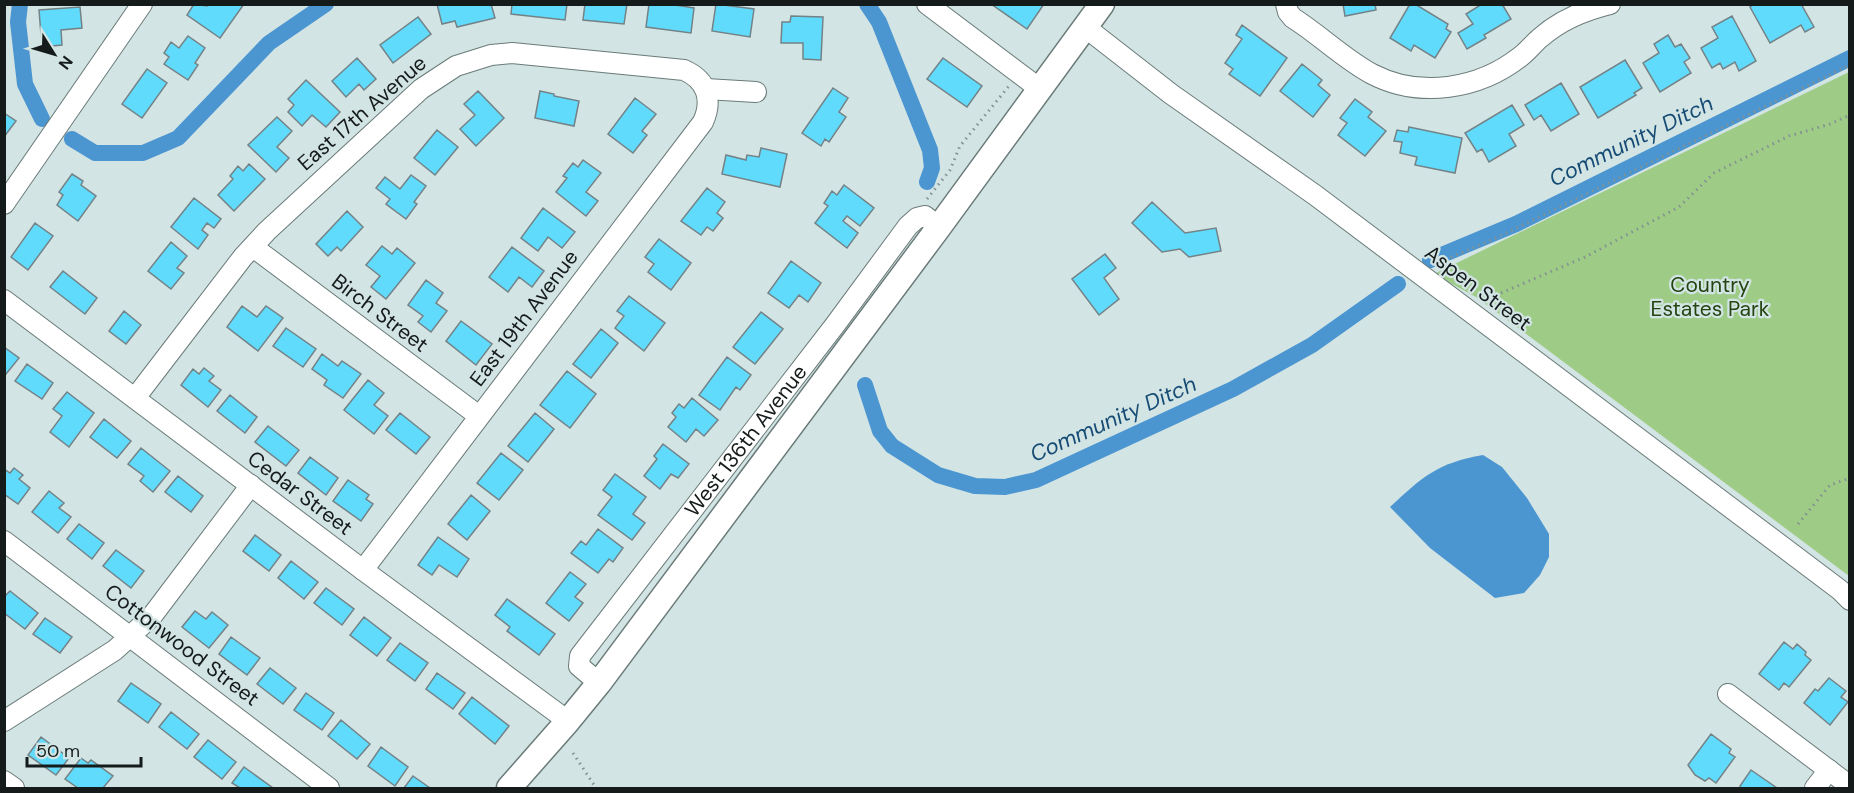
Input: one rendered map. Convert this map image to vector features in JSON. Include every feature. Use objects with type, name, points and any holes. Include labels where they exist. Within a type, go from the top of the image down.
[{"type":"main road","name":"West 136th Avenue","points":[[509,789],[598,683],[939,227],[1102,4]]},
{"type":"street","points":[[4,204],[142,4]]},
{"type":"street","points":[[927,4],[1040,88]]},
{"type":"street","points":[[1286,6],[1293,18],[1372,74],[1405,85],[1433,88],[1472,83],[1487,78],[1521,56],[1558,25],[1572,17],[1610,4]]},
{"type":"street","name":"Aspen Street","points":[[1085,27],[1171,94],[1315,195],[1846,595]]},
{"type":"street","name":"East 17th Avenue","points":[[135,398],[253,247],[332,170],[421,89],[440,75],[472,60],[512,53],[684,70],[693,74],[706,89]]},
{"type":"street","points":[[706,89],[756,92]]},
{"type":"street","name":"East 19th Avenue","points":[[363,570],[704,122],[709,100],[706,89]]},
{"type":"street","name":"Birch Street","points":[[253,247],[479,416]]},
{"type":"street","name":"Cedar Street","points":[[4,300],[568,721]]},
{"type":"street","points":[[4,721],[116,650],[132,637],[152,616],[250,485]]},
{"type":"street","name":"Cottonwood Street","points":[[4,541],[329,789]]},
{"type":"street","points":[[1728,694],[1850,786]]},
{"type":"street","points":[[1815,789],[1829,770]]},
{"type":"street","points":[[4,781],[14,789]]},
{"type":"path","points":[[1435,269],[1442,261],[1494,239],[1850,65]]},
{"type":"path","points":[[922,204],[950,170],[960,146],[1012,84]]},
{"type":"path","points":[[1501,293],[1585,257],[1679,207],[1714,172],[1789,136],[1830,124],[1850,115]]},
{"type":"path","points":[[1798,524],[1830,485],[1850,478]]},
{"type":"path","points":[[573,753],[596,789]]},
{"type":"green space","name":"Country Estates Park","points":[[1849,72],[1849,576],[1476,297],[1434,274]]},
{"type":"water","points":[[1483,455],[1502,467],[1527,498],[1549,534],[1549,557],[1540,575],[1524,593],[1495,598],[1430,548],[1390,507],[1432,472],[1454,462]]},
{"type":"building","points":[[194,4],[207,6],[209,4],[244,4],[220,38],[187,15]]},
{"type":"building","points":[[437,4],[491,4],[495,18],[457,27],[455,21],[442,24]]},
{"type":"building","points":[[512,4],[567,4],[565,20],[511,14]]},
{"type":"building","points":[[585,4],[627,4],[624,24],[583,20]]},
{"type":"building","points":[[649,4],[694,8],[691,33],[646,27]]},
{"type":"building","points":[[716,4],[754,9],[750,37],[712,31]]},
{"type":"building","points":[[991,4],[1044,4],[1027,29]]},
{"type":"building","points":[[1343,4],[1375,4],[1376,10],[1345,16]]},
{"type":"building","points":[[1410,4],[1415,4],[1448,24],[1446,29],[1451,32],[1435,58],[1414,45],[1411,51],[1390,38]]},
{"type":"building","points":[[1482,4],[1502,4],[1511,19],[1484,35],[1486,38],[1467,49],[1458,33],[1473,24],[1466,14]]},
{"type":"building","points":[[1754,4],[1801,4],[1814,27],[1805,32],[1801,25],[1770,43],[1750,7]]},
{"type":"building","points":[[80,7],[82,28],[61,30],[62,45],[42,47],[39,10]]},
{"type":"building","points":[[791,16],[823,17],[821,60],[803,59],[803,43],[781,43],[782,22],[790,22]]},
{"type":"building","points":[[1732,16],[1756,61],[1739,71],[1735,62],[1723,69],[1720,63],[1712,68],[1701,48],[1718,38],[1712,27]]},
{"type":"building","points":[[418,17],[431,34],[393,63],[380,45]]},
{"type":"building","points":[[1242,25],[1287,58],[1260,96],[1229,74],[1233,69],[1225,63],[1242,39],[1236,35]]},
{"type":"building","points":[[1668,35],[1675,47],[1681,44],[1690,58],[1684,62],[1691,73],[1660,92],[1643,63],[1659,53],[1654,44]]},
{"type":"building","points":[[188,36],[205,48],[188,80],[164,64],[169,57],[164,53],[171,42],[179,48]]},
{"type":"building","points":[[357,58],[376,79],[364,90],[359,84],[346,97],[332,81]]},
{"type":"building","points":[[943,58],[982,86],[967,107],[927,79]]},
{"type":"building","points":[[1625,60],[1642,88],[1634,93],[1636,95],[1598,118],[1580,87]]},
{"type":"building","points":[[1302,64],[1322,80],[1318,85],[1330,95],[1313,117],[1280,91]]},
{"type":"building","points":[[147,69],[167,83],[142,118],[122,104]]},
{"type":"building","points":[[306,80],[340,112],[326,127],[312,115],[302,126],[288,112],[294,105],[288,99]]},
{"type":"building","points":[[1561,83],[1579,114],[1551,131],[1541,115],[1534,120],[1525,105]]},
{"type":"building","points":[[833,88],[848,98],[839,112],[846,117],[829,142],[825,139],[821,146],[802,133]]},
{"type":"building","points":[[478,91],[504,118],[476,146],[460,129],[475,115],[464,104]]},
{"type":"building","points":[[540,91],[579,101],[574,126],[535,118]]},
{"type":"building","points":[[635,98],[656,114],[642,131],[647,135],[633,153],[608,134]]},
{"type":"building","points":[[1355,99],[1372,112],[1368,117],[1386,131],[1365,156],[1338,135],[1347,123],[1340,118]]},
{"type":"building","points":[[1512,105],[1524,125],[1509,134],[1516,146],[1489,162],[1482,149],[1477,152],[1465,133]]},
{"type":"building","points":[[4,113],[16,121],[4,137]]},
{"type":"building","points":[[277,117],[292,131],[277,147],[289,158],[276,172],[248,145]]},
{"type":"building","points":[[1409,127],[1462,138],[1455,173],[1415,165],[1417,157],[1400,153],[1402,142],[1394,141],[1397,130],[1408,132]]},
{"type":"building","points":[[437,130],[458,147],[435,175],[414,158]]},
{"type":"building","points":[[761,148],[787,154],[780,187],[722,174],[726,155],[746,160],[747,155],[759,157]]},
{"type":"building","points":[[583,160],[601,173],[586,192],[598,201],[586,216],[556,192],[567,178],[563,176],[573,163],[578,167]]},
{"type":"building","points":[[249,164],[265,179],[234,211],[218,195],[233,179],[230,176],[238,166],[243,171]]},
{"type":"building","points":[[72,174],[83,181],[81,185],[96,196],[78,221],[57,205],[63,195],[59,192]]},
{"type":"building","points":[[411,175],[426,186],[414,202],[417,204],[406,219],[386,204],[390,199],[376,188],[385,177],[400,189]]},
{"type":"building","points":[[844,185],[874,208],[860,226],[847,216],[843,221],[858,233],[847,248],[815,223],[828,206],[824,203],[832,191],[837,195]]},
{"type":"building","points":[[707,188],[725,202],[717,213],[723,218],[713,231],[707,227],[701,235],[681,221]]},
{"type":"building","points":[[194,198],[221,219],[214,228],[207,223],[202,230],[208,235],[198,249],[171,227]]},
{"type":"building","points":[[1152,202],[1185,233],[1216,228],[1221,251],[1189,257],[1180,249],[1162,252],[1132,223]]},
{"type":"building","points":[[543,208],[575,232],[562,248],[548,237],[538,251],[521,238]]},
{"type":"building","points":[[347,211],[363,227],[341,251],[337,247],[328,256],[316,244]]},
{"type":"building","points":[[35,223],[53,236],[28,270],[11,257]]},
{"type":"building","points":[[659,239],[691,263],[671,290],[648,272],[654,264],[645,257]]},
{"type":"building","points":[[171,242],[187,256],[177,268],[184,273],[171,289],[148,271]]},
{"type":"building","points":[[382,246],[392,254],[397,248],[415,263],[386,299],[371,287],[380,276],[366,265]]},
{"type":"building","points":[[512,247],[544,271],[532,287],[519,277],[508,292],[489,277]]},
{"type":"building","points":[[1105,254],[1116,268],[1104,278],[1119,299],[1099,315],[1072,279]]},
{"type":"building","points":[[791,261],[821,283],[808,302],[799,295],[789,308],[768,293]]},
{"type":"building","points":[[63,271],[97,298],[85,314],[50,287]]},
{"type":"building","points":[[426,280],[443,293],[436,303],[447,311],[431,332],[418,322],[423,316],[408,305]]},
{"type":"building","points":[[629,296],[665,323],[644,351],[615,328],[624,316],[617,311]]},
{"type":"building","points":[[242,306],[257,317],[266,306],[283,318],[258,351],[227,327]]},
{"type":"building","points":[[124,311],[141,325],[126,344],[109,331]]},
{"type":"building","points":[[761,312],[783,329],[755,364],[733,347]]},
{"type":"building","points":[[461,321],[492,344],[476,365],[446,341]]},
{"type":"building","points":[[286,328],[316,349],[303,367],[273,346]]},
{"type":"building","points":[[601,329],[618,343],[591,378],[573,364]]},
{"type":"building","points":[[4,347],[19,358],[6,374],[4,373]]},
{"type":"building","points":[[322,354],[338,366],[342,361],[361,374],[343,398],[324,385],[327,380],[312,369]]},
{"type":"building","points":[[727,357],[751,375],[740,390],[736,387],[720,410],[699,395]]},
{"type":"building","points":[[27,364],[53,383],[42,399],[15,381]]},
{"type":"building","points":[[204,368],[214,376],[209,381],[221,390],[208,407],[181,385],[193,369],[199,374]]},
{"type":"building","points":[[567,371],[596,394],[570,428],[540,405]]},
{"type":"building","points":[[368,380],[384,393],[374,405],[388,416],[374,434],[344,410]]},
{"type":"building","points":[[67,392],[94,413],[69,447],[50,432],[62,416],[53,409]]},
{"type":"building","points":[[230,395],[257,417],[245,433],[217,411]]},
{"type":"building","points":[[692,398],[718,420],[704,436],[696,429],[686,442],[668,427],[676,417],[672,413],[679,404],[684,408]]},
{"type":"building","points":[[400,413],[430,437],[416,454],[386,430]]},
{"type":"building","points":[[535,413],[554,429],[528,462],[508,446]]},
{"type":"building","points":[[104,419],[131,441],[117,458],[90,437]]},
{"type":"building","points":[[268,426],[299,450],[286,466],[255,442]]},
{"type":"building","points":[[663,444],[689,464],[678,478],[671,474],[660,489],[644,476],[657,459],[654,456]]},
{"type":"building","points":[[141,448],[170,471],[153,492],[140,481],[144,476],[128,464]]},
{"type":"building","points":[[501,453],[523,470],[499,500],[477,483]]},
{"type":"building","points":[[310,457],[338,478],[326,495],[298,473]]},
{"type":"building","points":[[14,468],[23,475],[19,479],[30,488],[18,504],[4,494],[4,469],[10,473]]},
{"type":"building","points":[[615,474],[646,497],[633,514],[645,523],[632,540],[598,515],[612,497],[603,490]]},
{"type":"building","points":[[178,476],[203,496],[191,512],[165,492]]},
{"type":"building","points":[[348,480],[369,495],[366,499],[373,504],[361,521],[333,501]]},
{"type":"building","points":[[49,491],[64,503],[59,508],[71,517],[58,533],[32,512]]},
{"type":"building","points":[[471,495],[490,511],[467,540],[448,524]]},
{"type":"building","points":[[79,524],[104,543],[92,559],[67,539]]},
{"type":"building","points":[[598,529],[623,548],[613,562],[609,559],[598,573],[571,553],[581,541],[586,545]]},
{"type":"building","points":[[255,535],[281,555],[269,571],[243,551]]},
{"type":"building","points":[[438,537],[469,559],[457,577],[439,565],[432,575],[418,565]]},
{"type":"building","points":[[116,550],[144,571],[131,588],[103,566]]},
{"type":"building","points":[[291,561],[318,582],[304,599],[278,578]]},
{"type":"building","points":[[570,572],[586,584],[575,597],[583,603],[569,621],[546,603]]},
{"type":"building","points":[[326,588],[354,609],[342,625],[314,603]]},
{"type":"building","points":[[10,591],[38,613],[25,629],[4,613],[4,597]]},
{"type":"building","points":[[507,599],[555,634],[539,655],[507,631],[510,627],[495,615]]},
{"type":"building","points":[[195,611],[206,619],[212,612],[228,625],[209,648],[182,627]]},
{"type":"building","points":[[364,617],[391,638],[377,656],[350,635]]},
{"type":"building","points":[[45,618],[72,637],[60,653],[33,634]]},
{"type":"building","points":[[231,637],[260,658],[247,675],[219,654]]},
{"type":"building","points":[[1784,642],[1793,649],[1797,644],[1811,660],[1789,687],[1784,683],[1779,690],[1759,674]]},
{"type":"building","points":[[400,643],[428,663],[415,681],[387,660]]},
{"type":"building","points":[[270,668],[296,688],[283,704],[257,684]]},
{"type":"building","points":[[437,673],[465,693],[453,709],[426,689]]},
{"type":"building","points":[[1829,678],[1846,691],[1841,697],[1848,702],[1830,725],[1804,703],[1815,689],[1818,691]]},
{"type":"building","points":[[131,683],[161,704],[148,723],[118,701]]},
{"type":"building","points":[[306,693],[334,713],[322,730],[294,710]]},
{"type":"building","points":[[472,697],[509,726],[495,744],[459,714]]},
{"type":"building","points":[[171,712],[199,734],[187,749],[159,727]]},
{"type":"building","points":[[341,720],[370,744],[357,759],[328,736]]},
{"type":"building","points":[[1711,734],[1731,749],[1729,753],[1735,757],[1716,783],[1709,778],[1705,781],[1695,775],[1688,765]]},
{"type":"building","points":[[41,737],[69,758],[56,775],[28,755]]},
{"type":"building","points":[[208,740],[236,762],[222,779],[194,757]]},
{"type":"building","points":[[381,747],[408,767],[395,786],[368,766]]},
{"type":"building","points":[[81,758],[88,763],[91,760],[113,776],[103,788],[78,788],[65,779]]},
{"type":"building","points":[[244,767],[273,788],[240,788],[232,783]]},
{"type":"building","points":[[1751,770],[1777,788],[1741,788],[1740,786]]},
{"type":"building","points":[[413,776],[430,788],[404,788]]},
{"type":"waterway","name":"Community Ditch","points":[[20,4],[18,22],[25,84],[42,119]]},
{"type":"waterway","name":"Community Ditch","points":[[72,139],[95,153],[143,153],[178,138],[269,43],[326,4]]},
{"type":"waterway","name":"Community Ditch","points":[[867,4],[879,22],[930,150],[932,168],[927,182]]},
{"type":"waterway","name":"Community Ditch","points":[[1430,260],[1516,224],[1850,58]]},
{"type":"waterway","name":"Community Ditch","points":[[865,385],[880,431],[892,446],[938,475],[975,486],[1005,487],[1036,480],[1233,389],[1312,345],[1398,284]]}]
